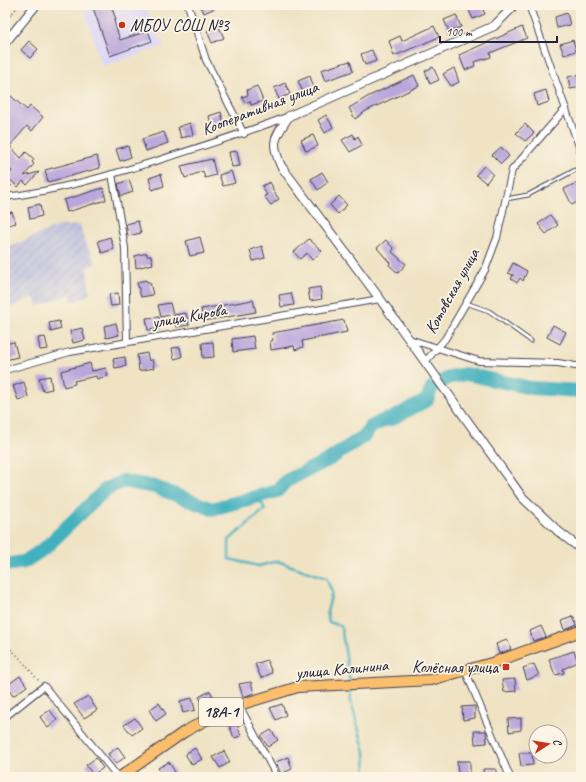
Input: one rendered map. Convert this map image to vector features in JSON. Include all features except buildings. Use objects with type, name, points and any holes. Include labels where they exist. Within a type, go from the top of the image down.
[{"type":"main road","name":"улица Калинина","points":[[119,777],[184,732],[217,714],[239,705],[298,687],[337,686],[360,682],[431,680],[495,662],[581,631]]},
{"type":"street","points":[[5,43],[36,5]]},
{"type":"street","points":[[188,5],[206,60],[244,134]]},
{"type":"street","points":[[529,5],[581,152]]},
{"type":"street","name":"Кооперативная улица","points":[[5,197],[22,195],[112,174],[244,134],[289,116],[494,26],[512,7]]},
{"type":"street","name":"Котовская улица","points":[[426,363],[444,339],[485,270],[497,238],[512,170],[566,108]]},
{"type":"street","points":[[289,116],[274,139],[276,154],[281,166],[380,299],[522,497],[559,532],[581,549]]},
{"type":"street","points":[[112,174],[124,248],[127,342]]},
{"type":"street","name":"улица Кирова","points":[[5,370],[70,352],[380,299]]},
{"type":"street","points":[[409,339],[479,361],[558,363],[581,367]]},
{"type":"street","points":[[464,670],[510,777]]},
{"type":"street","points":[[5,717],[44,686],[119,777]]},
{"type":"street","points":[[239,705],[276,777]]},
{"type":"lane","points":[[506,199],[528,195],[581,167]]},
{"type":"lane","points":[[465,303],[489,311],[531,341]]},
{"type":"path","points":[[5,22],[19,5]]},
{"type":"path","points":[[5,180],[22,195]]},
{"type":"path","points":[[5,644],[18,656],[44,686]]},
{"type":"shaded area","name":"МБОУ СОШ №3","points":[[83,5],[144,5],[164,46],[102,66]]},
{"type":"shaded area","points":[[80,225],[84,240],[96,263],[87,268],[90,295],[73,302],[70,294],[38,307],[33,297],[5,310],[5,249],[58,226]]},
{"type":"waterway","points":[[5,565],[24,562],[45,548],[106,489],[123,481],[155,487],[212,509],[277,491],[286,481],[330,459],[364,436],[371,427],[384,420],[391,419],[427,400],[432,387],[450,377],[466,374],[531,388],[581,391]]},
{"type":"waterway","points":[[258,497],[265,509],[229,540],[229,559],[259,566],[277,561],[326,578],[332,592],[327,612],[329,622],[341,626],[350,682]]},
{"type":"waterway","points":[[350,687],[351,702],[365,752],[366,777]]},
{"type":"place","name":"МБОУ СОШ №3","points":[[122,25]]},
{"type":"place","name":"Колёсная улица","points":[[506,667]]}]
